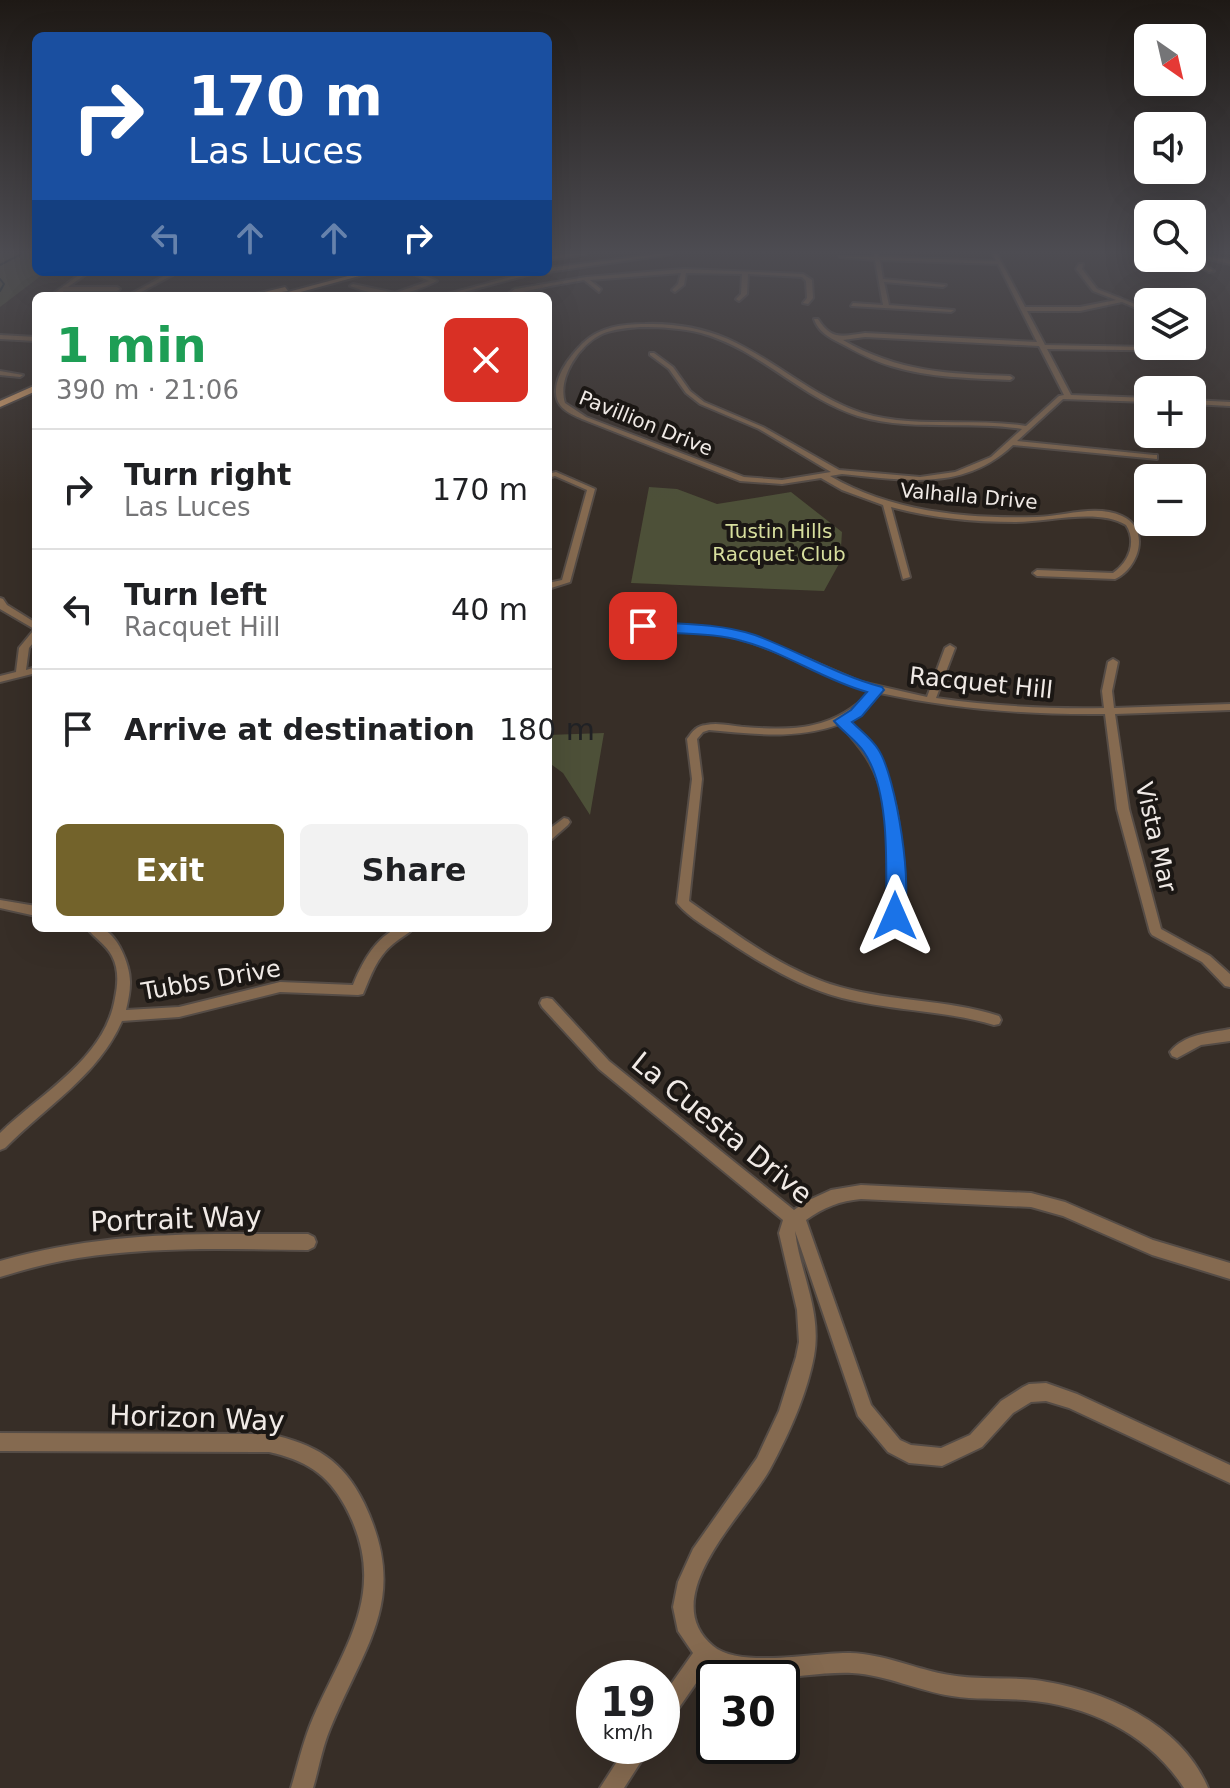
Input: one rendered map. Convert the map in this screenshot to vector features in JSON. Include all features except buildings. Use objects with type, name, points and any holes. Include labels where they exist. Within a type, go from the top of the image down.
[{"type":"main road","points":[[0,398],[32,386]]},
{"type":"main road","points":[[0,404],[32,387]]},
{"type":"street","name":"Pavillion Drive","points":[[595,337],[574,353],[560,391],[559,400],[565,408],[734,476],[782,482],[837,472]]},
{"type":"street","name":"Pavillion Drive","points":[[723,337],[826,400],[872,418],[914,425],[994,423],[1027,428]]},
{"type":"street","points":[[836,339],[847,337]]},
{"type":"street","points":[[904,337],[1134,348]]},
{"type":"street","points":[[1038,337],[1068,396]]},
{"type":"street","points":[[836,339],[871,359],[900,369],[938,375],[1010,378]]},
{"type":"street","points":[[652,354],[671,368],[688,392],[702,403],[761,428],[837,472],[905,479],[947,476],[994,459],[1061,397],[1134,399]]},
{"type":"street","points":[[0,373],[20,375]]},
{"type":"street","points":[[1206,403],[1230,404]]},
{"type":"street","points":[[1014,443],[1154,457]]},
{"type":"street","points":[[552,475],[591,489],[566,582],[552,585]]},
{"type":"street","name":"Valhalla Drive","points":[[822,475],[887,505],[1011,519],[1119,517],[1130,526],[1137,542],[1123,572],[1115,576],[1037,573]]},
{"type":"street","points":[[887,505],[906,577]]},
{"type":"street","points":[[0,601],[11,613],[32,625]]},
{"type":"street","name":"Racquet Hill","points":[[643,626],[712,630],[749,638],[848,682],[931,699],[1052,711],[1112,713],[1230,707]]},
{"type":"street","points":[[21,672],[24,648],[32,638]]},
{"type":"street","points":[[931,699],[950,648]]},
{"type":"street","name":"Vista Mar","points":[[1113,662],[1107,691],[1123,809],[1156,932],[1206,959],[1230,982]]},
{"type":"street","points":[[0,679],[32,671]]},
{"type":"street","points":[[877,690],[856,713],[842,721],[790,732],[709,727],[699,730],[692,739],[697,779],[683,903],[776,967],[865,998],[961,1008],[994,1020]]},
{"type":"street","points":[[842,721],[871,750],[883,778],[895,846],[895,916]]},
{"type":"street","points":[[552,832],[564,822]]},
{"type":"street","points":[[0,904],[32,910]]},
{"type":"street","points":[[0,1143],[96,1054],[119,1016],[124,988],[122,963],[110,941],[98,932]]},
{"type":"street","name":"Tubbs Drive","points":[[119,1016],[179,1012],[280,987],[358,990],[367,963],[400,932]]},
{"type":"street","name":"La Cuesta Drive","points":[[547,1003],[604,1065],[796,1218],[806,1232],[864,1410],[894,1446],[924,1457],[957,1452],[976,1441],[1016,1400],[1029,1393],[1046,1392],[1071,1400],[1230,1474]]},
{"type":"street","points":[[1177,1052],[1198,1040],[1230,1035]]},
{"type":"street","points":[[1197,1788],[1167,1746],[1146,1730],[1109,1711],[1054,1694],[955,1686],[852,1662],[753,1666],[718,1661],[705,1653],[685,1619],[683,1601],[687,1580],[715,1530],[763,1464],[805,1358],[804,1307],[787,1233],[796,1218],[821,1201],[844,1192],[1031,1200],[1065,1209],[1152,1247],[1230,1271]]},
{"type":"street","name":"Portrait Way","points":[[0,1269],[37,1256],[125,1242],[308,1242]]},
{"type":"street","name":"Horizon Way","points":[[0,1442],[269,1443],[299,1449],[323,1461],[338,1477],[365,1525],[376,1578],[366,1625],[318,1732],[302,1788]]},
{"type":"street","points":[[680,1689],[705,1653]]},
{"type":"street","points":[[611,1788],[628,1764]]},
{"type":"green space","name":"Tustin Hills Racquet Club","points":[[649,487],[677,489],[717,504],[791,492],[842,532],[840,562],[824,591],[631,583]]},
{"type":"green space","points":[[604,733],[590,815],[563,773],[552,765],[552,735]]},
{"type":"route","points":[[643,626],[712,630],[749,638],[848,682],[877,690],[856,713],[842,721],[871,750],[883,778],[895,846],[895,916]]}]
